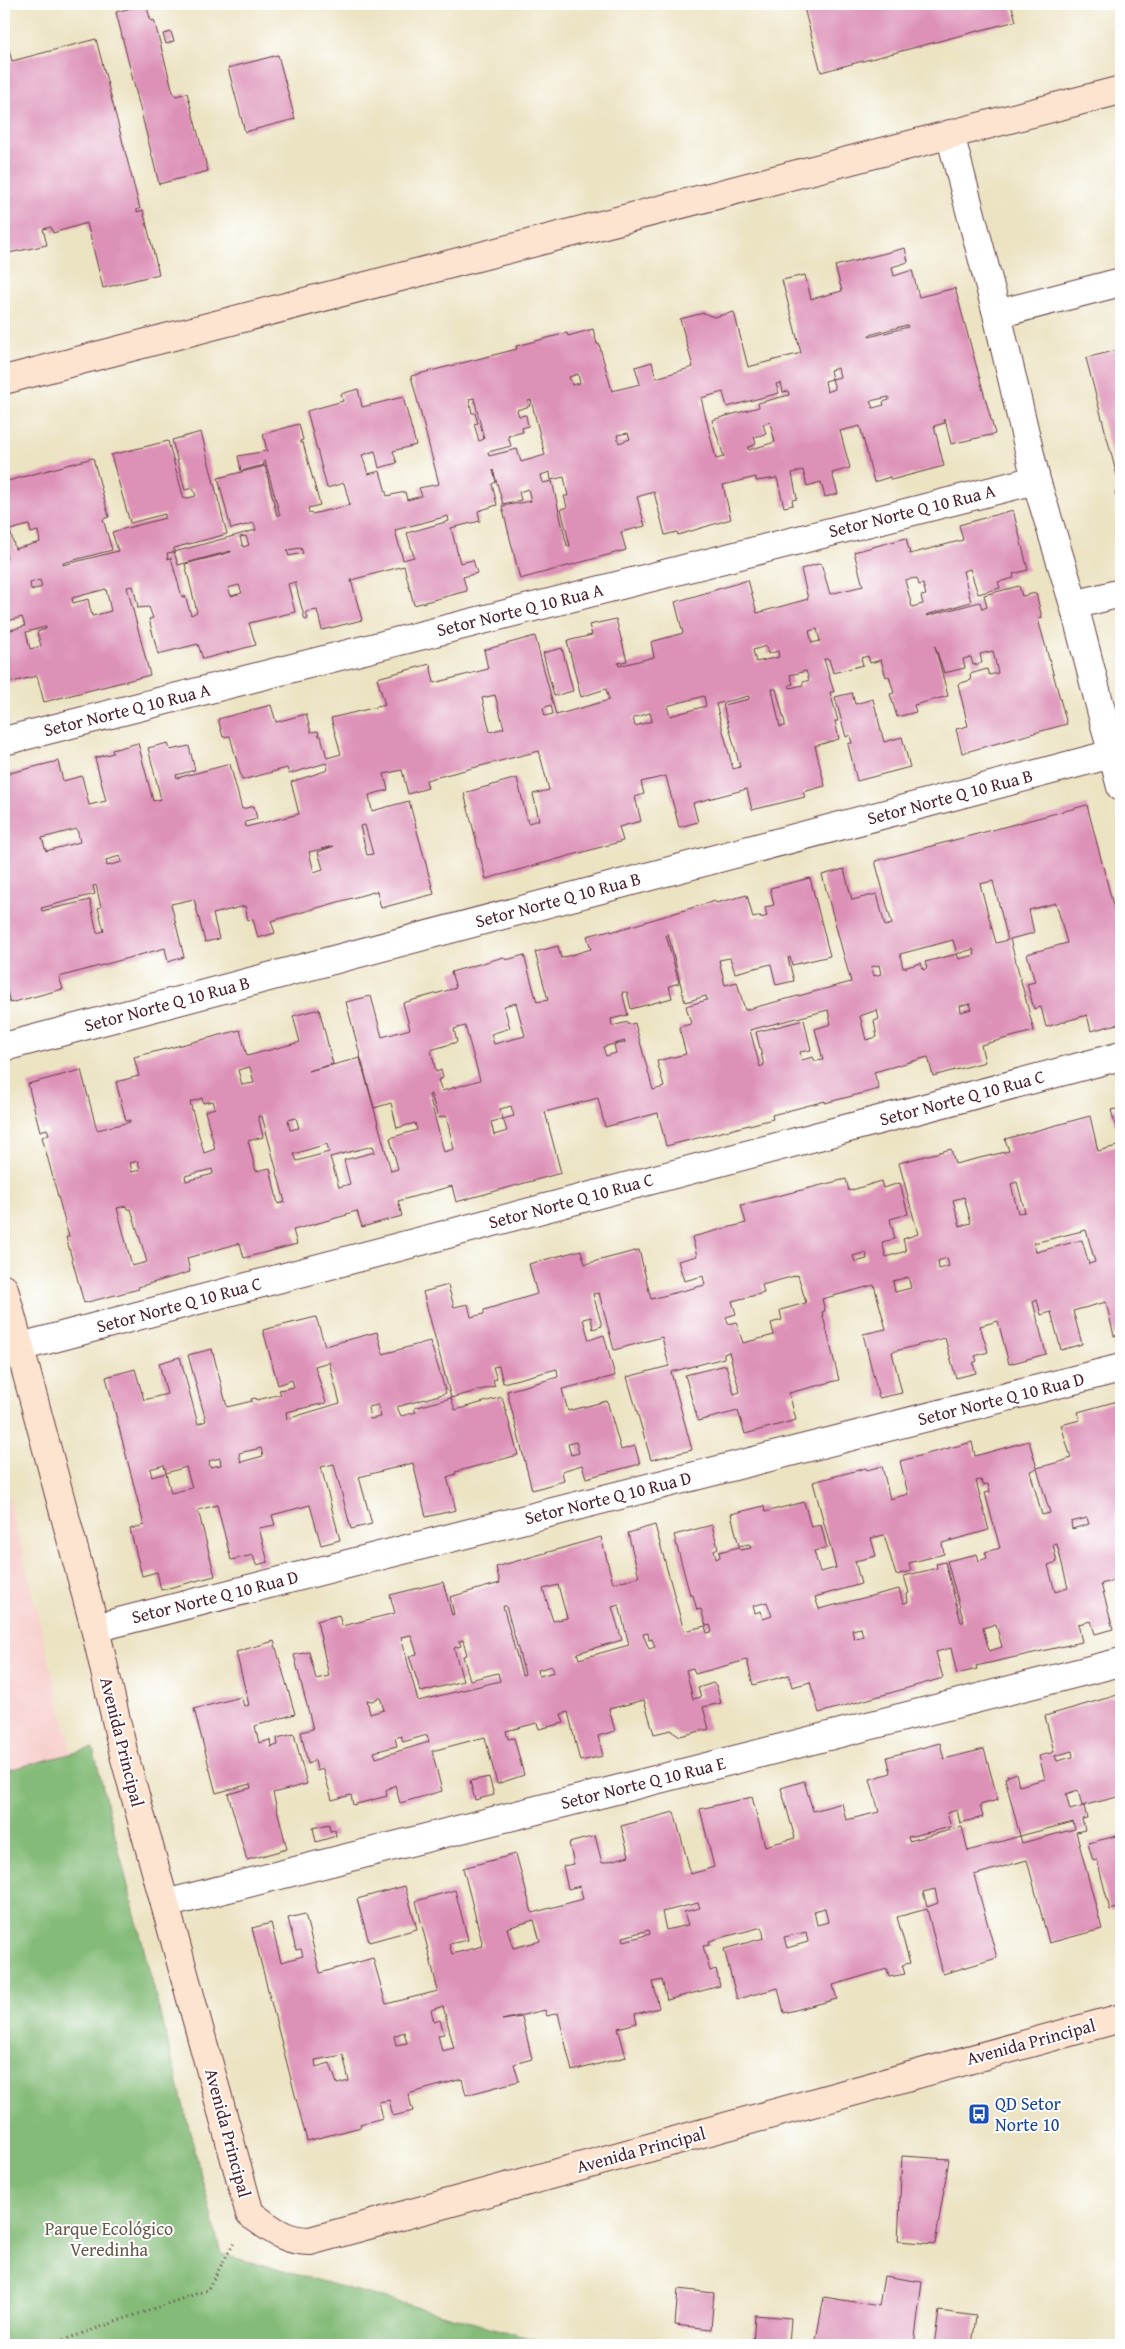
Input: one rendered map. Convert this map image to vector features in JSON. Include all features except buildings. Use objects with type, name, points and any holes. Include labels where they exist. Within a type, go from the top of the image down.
[{"type":"street","points":[[4,380],[1121,90]]},
{"type":"street","points":[[950,134],[997,314],[1036,480],[1074,605],[1121,787]]},
{"type":"street","points":[[997,314],[1121,282]]},
{"type":"street","name":"Setor Norte Q 10 Rua A","points":[[4,741],[1036,480]]},
{"type":"street","points":[[1074,605],[1121,593]]},
{"type":"street","name":"Setor Norte Q 10 Rua B","points":[[4,1047],[1112,754]]},
{"type":"street","name":"Setor Norte Q 10 Rua C","points":[[20,1347],[1121,1056]]},
{"type":"street","name":"Avenida Principal","points":[[4,1289],[95,1628],[124,1755],[250,2214],[281,2236],[295,2241],[310,2241],[1121,2018]]},
{"type":"street","name":"Setor Norte Q 10 Rua D","points":[[95,1628],[1121,1368]]},
{"type":"street","name":"Setor Norte Q 10 Rua E","points":[[165,1904],[1121,1662]]},
{"type":"path","points":[[49,2345],[207,2290],[250,2214]]},
{"type":"shaded area","points":[[4,1479],[75,1766],[4,1784]]},
{"type":"green space","name":"Parque Ecológico Veredinha","points":[[93,1748],[221,2254],[556,2345],[4,2345],[4,1771]]},
{"type":"place","name":"QD Setor Norte 10","points":[[979,2114]]}]
